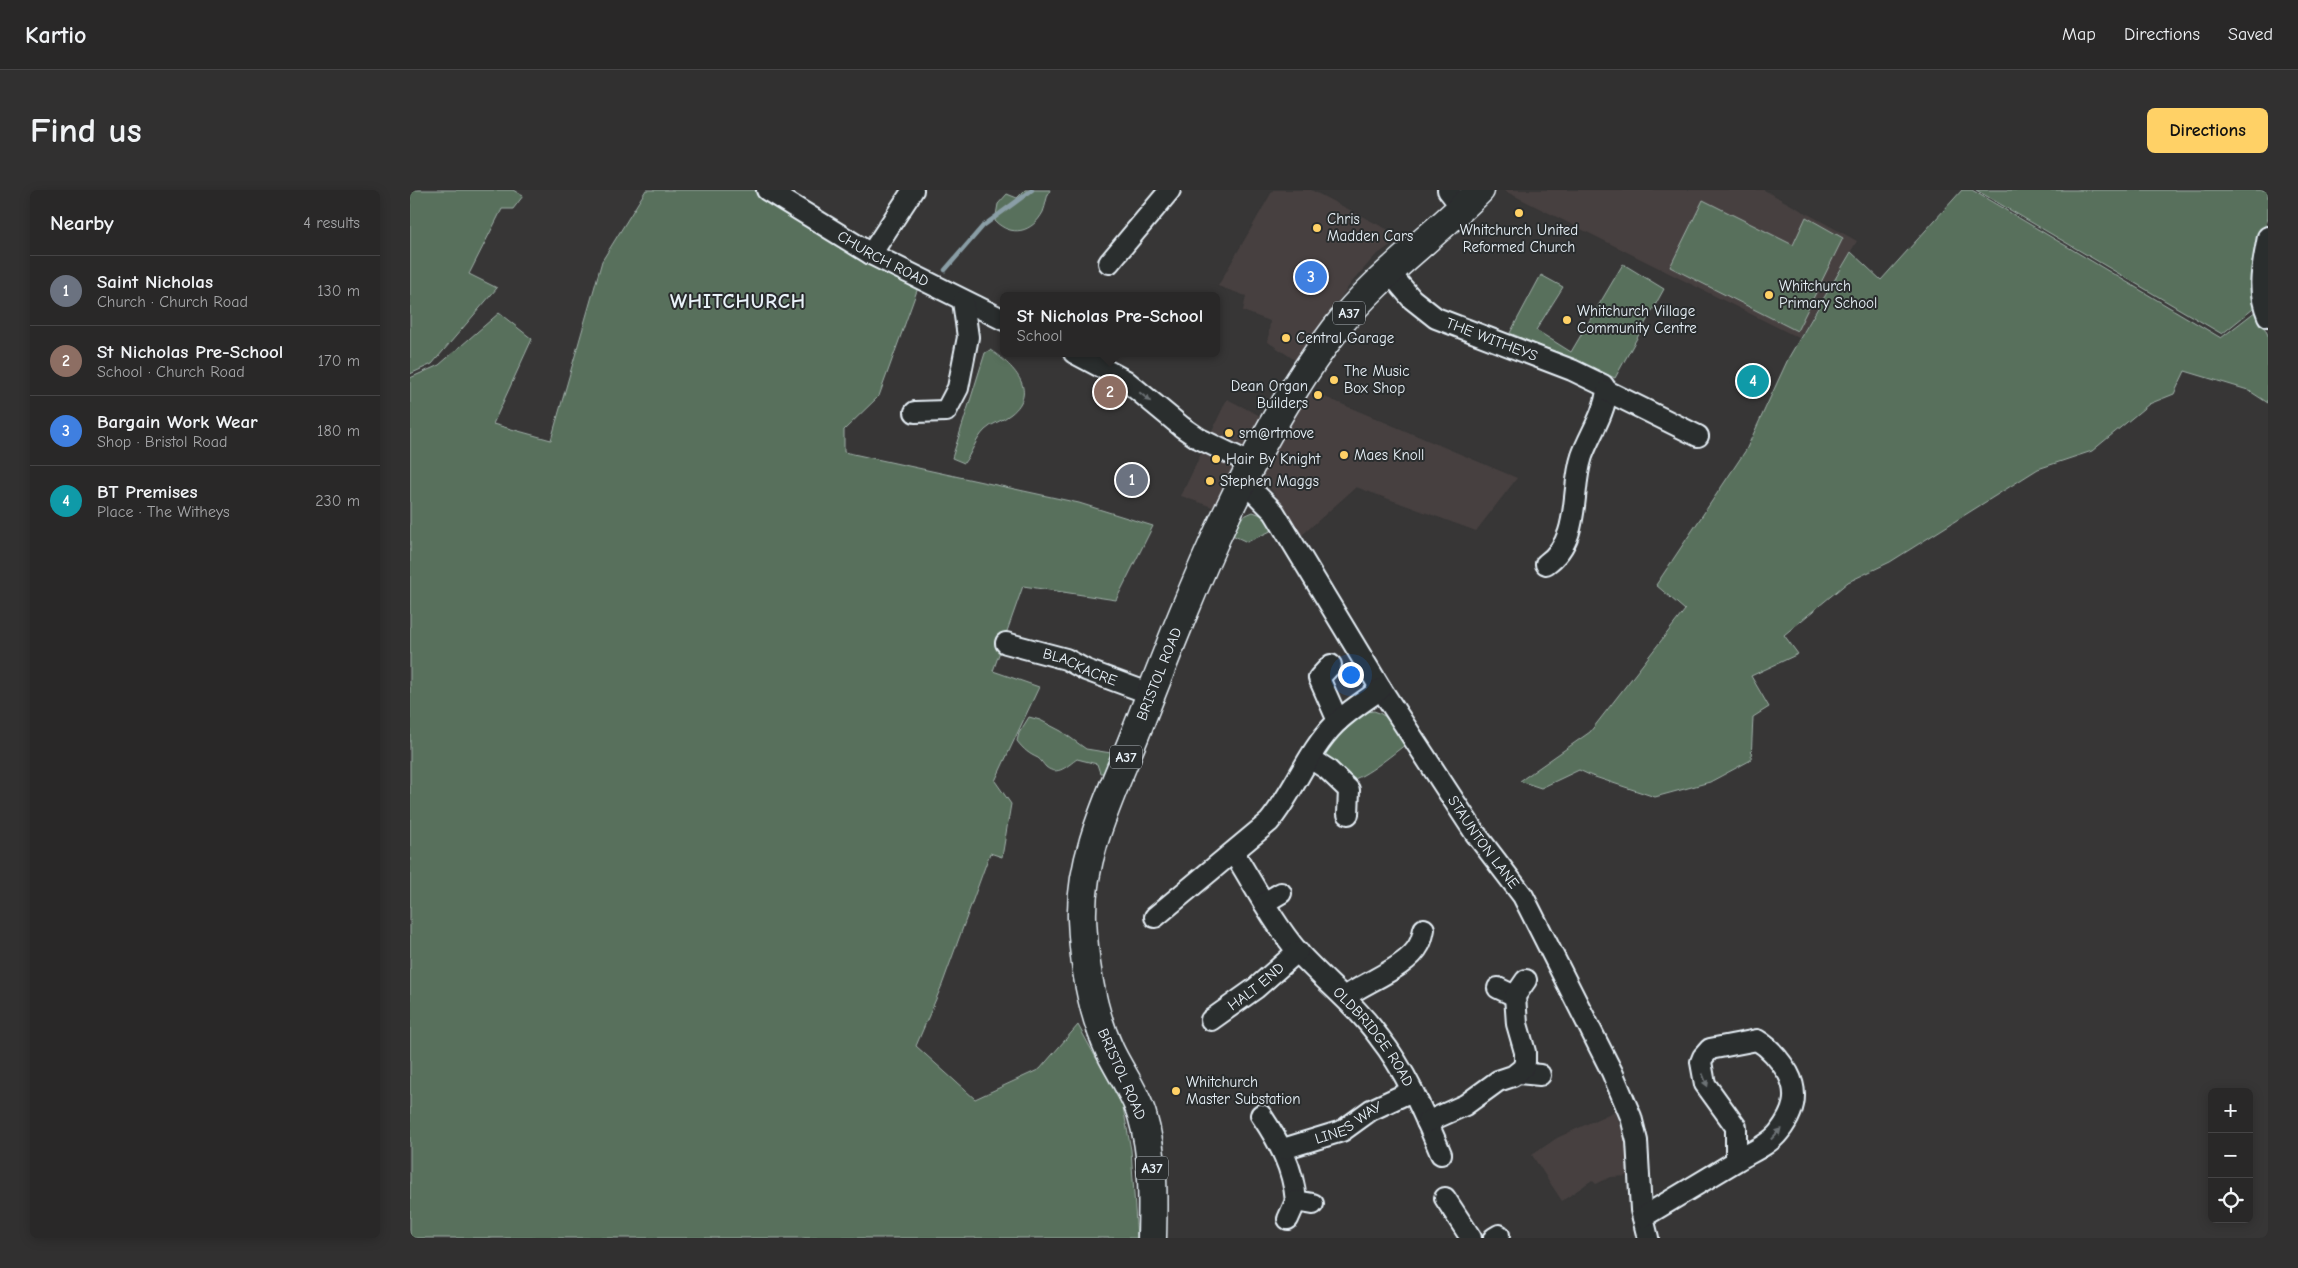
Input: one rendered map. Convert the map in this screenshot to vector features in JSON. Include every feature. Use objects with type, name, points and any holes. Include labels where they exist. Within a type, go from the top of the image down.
[{"type":"highway","name":"BRISTOL ROAD","points":[[1152,1238],[1151,1165],[1145,1126],[1136,1100],[1108,1048],[1094,1004],[1085,954],[1082,918],[1084,882],[1101,823],[1151,694],[1231,504],[1247,472],[1297,385],[1333,332],[1353,308],[1463,196]]},
{"type":"street","name":"CHURCH ROAD","points":[[766,190],[871,254],[1000,318]]},
{"type":"street","points":[[871,254],[913,190]]},
{"type":"street","points":[[1108,264],[1170,190]]},
{"type":"street","points":[[2268,237],[2260,278],[2262,302],[2268,316]]},
{"type":"street","name":"THE WITHEYS","points":[[1388,272],[1412,299],[1436,318],[1572,370],[1603,385],[1608,391],[1698,436]]},
{"type":"street","points":[[915,412],[946,411],[958,388],[968,337],[963,301]]},
{"type":"street","points":[[1081,357],[1124,380],[1182,427],[1247,472]]},
{"type":"street","points":[[1546,564],[1556,556],[1570,550],[1574,491],[1582,457],[1606,402],[1608,391]]},
{"type":"street","name":"STAUNTON LANE","points":[[1247,472],[1288,532],[1381,689],[1475,833],[1523,896],[1612,1072],[1631,1118],[1636,1141],[1643,1217],[1648,1238]]},
{"type":"street","name":"BLACKACRE","points":[[1006,643],[1066,660],[1086,670],[1151,694]]},
{"type":"street","points":[[1319,673],[1338,721]]},
{"type":"street","points":[[1162,918],[1269,822],[1284,804],[1310,758],[1338,721],[1381,689]]},
{"type":"street","points":[[1310,758],[1356,788],[1348,814]]},
{"type":"street","name":"OLDBRIDGE ROAD","points":[[1234,853],[1264,903],[1292,944],[1345,997],[1380,1037],[1412,1092],[1440,1154]]},
{"type":"street","points":[[1264,903],[1281,893]]},
{"type":"street","points":[[1345,997],[1359,986],[1405,960],[1425,943]]},
{"type":"street","name":"HALT END","points":[[1211,1020],[1256,988],[1292,944]]},
{"type":"street","points":[[1513,988],[1517,1024],[1526,1062],[1518,1073]]},
{"type":"street","points":[[1643,1217],[1736,1162],[1772,1139],[1782,1128],[1794,1106],[1795,1095],[1791,1078],[1772,1051],[1757,1040],[1710,1049],[1701,1062],[1705,1084],[1736,1127],[1736,1162]]},
{"type":"street","points":[[1427,1122],[1465,1105],[1498,1081],[1518,1073],[1540,1075]]},
{"type":"street","name":"LINES WAY","points":[[1283,1149],[1342,1132],[1371,1110],[1412,1092]]},
{"type":"street","points":[[1261,1115],[1283,1149],[1295,1190],[1305,1202],[1288,1219]]},
{"type":"street","points":[[1445,1198],[1471,1238]]},
{"type":"shaded area","points":[[1273,190],[1311,190],[1402,237],[1375,256],[1352,282],[1295,360],[1268,342],[1270,321],[1243,311],[1246,296],[1218,286]]},
{"type":"shaded area","name":"Whitchurch Primary School","points":[[1503,190],[1764,190],[1857,241],[1799,338]]},
{"type":"shaded area","points":[[1306,389],[1517,478],[1476,531],[1356,487],[1302,535],[1265,480],[1236,468],[1215,508],[1181,496],[1227,399],[1282,427]]},
{"type":"shaded area","points":[[1615,1111],[1627,1145],[1629,1176],[1611,1177],[1596,1184],[1592,1180],[1562,1201],[1532,1155],[1557,1138]]},
{"type":"green space","points":[[410,190],[513,190],[523,196],[513,209],[502,209],[469,274],[497,288],[432,364],[410,374]]},
{"type":"green space","points":[[646,190],[755,190],[919,285],[879,396],[844,430],[844,452],[1079,503],[1153,526],[1116,600],[1023,586],[993,671],[1039,687],[995,781],[1011,804],[1002,857],[990,853],[942,985],[916,1046],[975,1099],[1040,1069],[1078,1025],[1123,1107],[1131,1150],[1137,1238],[410,1238],[410,378],[439,365],[499,313],[532,339],[493,424],[551,440],[602,261]]},
{"type":"green space","points":[[1025,190],[1050,190],[1043,212],[1033,225],[1021,230],[1014,231],[1001,226],[995,221],[998,204],[1007,194],[1017,198]]},
{"type":"green space","points":[[1962,190],[1972,190],[2221,338],[2256,311],[2268,335],[2268,403],[2248,390],[2185,371],[2174,394],[2149,404],[2092,451],[2038,469],[1890,562],[1848,582],[1784,635],[1798,654],[1751,676],[1769,707],[1753,717],[1751,760],[1710,782],[1655,797],[1579,770],[1541,788],[1520,781],[1590,732],[1685,610],[1656,585],[1746,450],[1789,357],[1851,252],[1881,280]]},
{"type":"green space","points":[[1976,190],[2268,190],[2268,218],[2259,250],[2253,309],[2222,334]]},
{"type":"green space","points":[[1703,200],[1793,245],[1806,217],[1843,238],[1797,331],[1670,267]]},
{"type":"green space","points":[[1623,264],[1664,289],[1615,378],[1510,333],[1541,275],[1563,287],[1536,330],[1571,352]]},
{"type":"green space","points":[[990,350],[1014,370],[1023,387],[1023,396],[1019,405],[1011,414],[988,428],[982,434],[964,463],[952,458],[985,353]]},
{"type":"green space","points":[[1253,512],[1267,517],[1275,529],[1247,542],[1228,533],[1232,525]]},
{"type":"green space","points":[[1374,711],[1389,720],[1405,745],[1367,773],[1352,780],[1343,779],[1324,764],[1322,751],[1366,712]]},
{"type":"green space","points":[[1029,717],[1040,720],[1061,731],[1086,749],[1111,753],[1114,756],[1105,773],[1100,773],[1097,764],[1077,759],[1059,770],[1050,770],[1017,741],[1019,733]]},
{"type":"waterway","points":[[945,270],[983,226],[1032,190]]},
{"type":"place","name":"Whitchurch United Reformed Church","points":[[1519,213]]},
{"type":"place","name":"Chris Madden Cars","points":[[1317,228]]},
{"type":"place","name":"Bargain Work Wear","points":[[1311,277]]},
{"type":"place","name":"Whitchurch Primary School","points":[[1769,295]]},
{"type":"place","name":"Whitchurch Village Community Centre","points":[[1567,320]]},
{"type":"place","name":"Central Garage","points":[[1286,338]]},
{"type":"place","name":"The Music Box Shop","points":[[1334,380]]},
{"type":"place","name":"BT Premises","points":[[1753,381]]},
{"type":"place","name":"St Nicholas Pre-School","points":[[1110,392]]},
{"type":"place","name":"Dean Organ Builders","points":[[1318,395]]},
{"type":"place","name":"sm@rtmove","points":[[1229,433]]},
{"type":"place","name":"Maes Knoll","points":[[1344,455]]},
{"type":"place","name":"Hair By Knight","points":[[1216,459]]},
{"type":"place","name":"Saint Nicholas","points":[[1132,480]]},
{"type":"place","name":"Stephen Maggs","points":[[1210,481]]},
{"type":"place","name":"Whitchurch Master Substation","points":[[1176,1091]]},
{"type":"district","name":"WHITCHURCH","points":[[738,301]]}]
